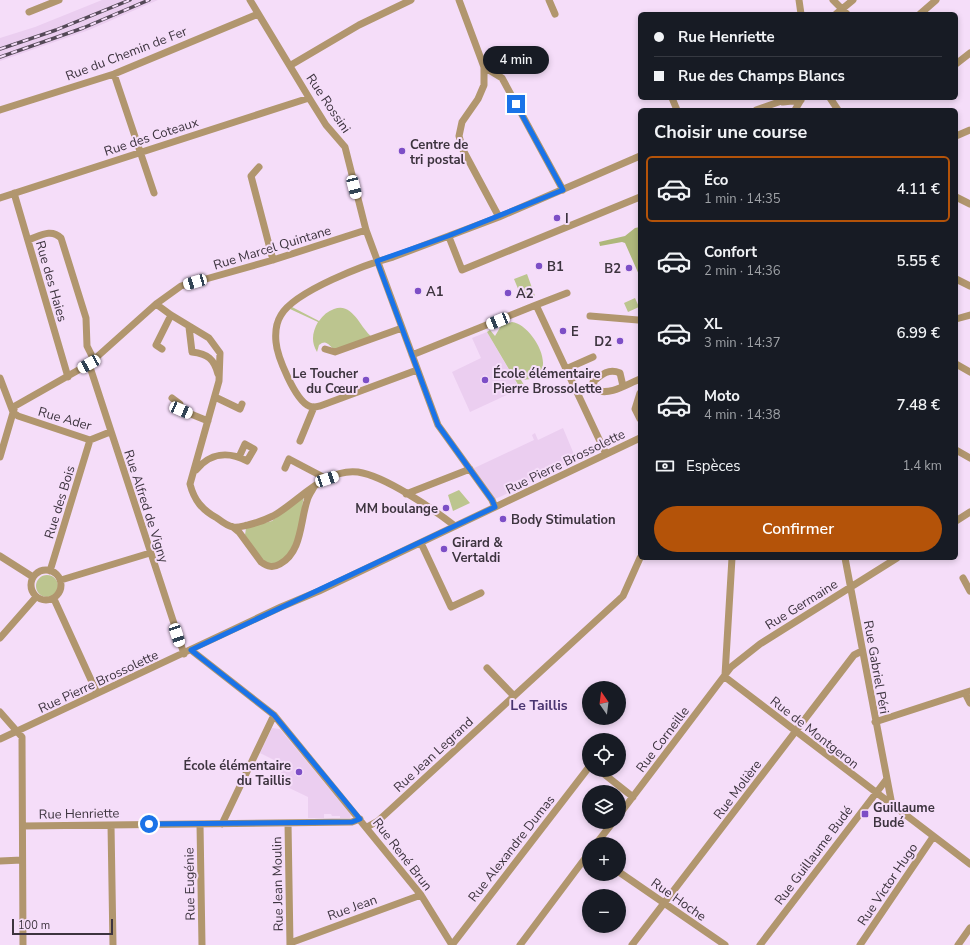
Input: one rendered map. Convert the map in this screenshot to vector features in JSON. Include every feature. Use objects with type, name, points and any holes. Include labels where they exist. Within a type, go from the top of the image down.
[{"type":"street","points":[[29,12],[59,0]]},
{"type":"street","name":"Rue Rossini","points":[[250,0],[326,125],[345,147],[366,230],[438,425],[495,507]]},
{"type":"street","points":[[459,0],[484,67],[484,85],[478,99],[462,122],[459,136],[463,150],[499,217]]},
{"type":"street","points":[[549,0],[555,14]]},
{"type":"street","points":[[799,0],[801,12]]},
{"type":"street","points":[[833,0],[842,12],[852,0]]},
{"type":"street","points":[[922,12],[936,0]]},
{"type":"street","points":[[290,65],[359,25],[406,1]]},
{"type":"street","name":"Rue du Chemin de Fer","points":[[0,110],[114,74],[258,14]]},
{"type":"street","points":[[958,62],[970,53]]},
{"type":"street","points":[[484,67],[502,78],[563,190]]},
{"type":"street","points":[[114,74],[154,193]]},
{"type":"street","name":"Rue des Coteaux","points":[[0,198],[309,98]]},
{"type":"street","points":[[762,108],[779,102],[791,100]]},
{"type":"street","points":[[958,135],[970,130]]},
{"type":"street","points":[[417,370],[314,407],[308,406],[302,400],[289,378],[276,344],[276,324],[286,307],[330,281],[377,261],[499,217],[638,157]]},
{"type":"street","points":[[259,167],[251,176],[273,260]]},
{"type":"street","name":"Rue des Haies","points":[[14,193],[68,376]]},
{"type":"street","points":[[448,236],[462,270],[638,198]]},
{"type":"street","points":[[958,198],[970,204]]},
{"type":"street","name":"Rue Marcel Quintane","points":[[14,412],[15,406],[91,362],[156,304],[181,286],[273,260],[366,230]]},
{"type":"street","name":"Rue Alfred de Vigny","points":[[28,240],[50,232],[61,238],[86,318],[87,346],[110,432],[184,654]]},
{"type":"street","points":[[958,280],[970,286]]},
{"type":"street","points":[[412,355],[567,293]]},
{"type":"street","points":[[156,304],[170,315],[209,338],[216,345],[220,353],[221,361],[219,381],[190,484],[193,493],[204,511],[233,527],[239,532],[261,562],[274,567],[290,558],[299,538],[307,499],[315,485]]},
{"type":"street","points":[[536,305],[606,454]]},
{"type":"street","points":[[162,349],[156,345],[170,315]]},
{"type":"street","points":[[958,318],[970,315]]},
{"type":"street","points":[[590,316],[638,320]]},
{"type":"street","points":[[189,327],[192,352],[208,356],[215,362],[219,381]]},
{"type":"street","points":[[325,349],[335,352],[402,328]]},
{"type":"street","points":[[566,368],[593,357]]},
{"type":"street","points":[[958,365],[970,372]]},
{"type":"street","points":[[0,378],[14,412],[0,457]]},
{"type":"street","points":[[623,386],[638,380]]},
{"type":"street","points":[[215,397],[240,409],[242,404]]},
{"type":"street","points":[[172,398],[180,404],[180,418]]},
{"type":"street","points":[[638,399],[635,409],[638,415]]},
{"type":"street","points":[[300,441],[314,407]]},
{"type":"street","points":[[181,410],[208,422]]},
{"type":"street","name":"Rue Ader","points":[[14,412],[18,416],[90,440],[110,432]]},
{"type":"street","name":"Rue Pierre Brossolette","points":[[0,739],[421,543],[638,439]]},
{"type":"street","name":"Rue des Bois","points":[[50,571],[90,440]]},
{"type":"street","points":[[958,451],[970,458]]},
{"type":"street","points":[[193,473],[203,462],[214,456],[221,454],[239,457]]},
{"type":"street","points":[[285,468],[289,459],[327,479]]},
{"type":"street","points":[[406,494],[470,470]]},
{"type":"street","points":[[233,527],[258,523],[274,516],[315,485],[343,474],[357,472],[372,476],[406,494],[441,514],[455,526]]},
{"type":"street","points":[[958,520],[970,512]]},
{"type":"street","points":[[421,543],[451,607],[481,593]]},
{"type":"street","points":[[61,580],[150,553]]},
{"type":"street","points":[[0,556],[33,577]]},
{"type":"street","name":"Rue Jean Legrand","points":[[367,827],[383,817],[623,596],[639,560]]},
{"type":"street","points":[[725,677],[732,560]]},
{"type":"street","name":"Rue Gabriel Péri","points":[[845,560],[886,780]]},
{"type":"street","name":"Rue Germaine","points":[[725,677],[731,668],[752,650],[894,560]]},
{"type":"street","points":[[41,571],[50,571],[55,573],[61,580],[60,591],[54,599],[42,600],[36,597],[31,588],[33,577],[41,571]]},
{"type":"street","points":[[963,578],[970,591]]},
{"type":"street","points":[[0,638],[36,597]]},
{"type":"street","points":[[54,599],[97,693]]},
{"type":"street","name":"Rue René Brun","points":[[191,650],[274,715],[421,895],[452,945]]},
{"type":"street","name":"Rue Molière","points":[[632,945],[854,655],[862,651]]},
{"type":"street","points":[[487,668],[514,696]]},
{"type":"street","name":"Rue de Montgeron","points":[[725,677],[970,864]]},
{"type":"street","name":"Rue Corneille","points":[[626,806],[725,677]]},
{"type":"street","points":[[875,722],[968,692],[970,703]]},
{"type":"street","points":[[0,712],[22,738],[23,945]]},
{"type":"street","points":[[222,824],[274,715]]},
{"type":"street","name":"Rue Alexandre Dumas","points":[[452,945],[582,776]]},
{"type":"street","points":[[608,777],[633,797]]},
{"type":"street","points":[[886,780],[892,805]]},
{"type":"street","name":"Rue Guillaume Budé","points":[[760,945],[886,780]]},
{"type":"street","name":"Rue Henriette","points":[[23,826],[352,822],[360,819]]},
{"type":"street","name":"Rue Jean Moulin","points":[[288,823],[290,944]]},
{"type":"street","name":"Rue Eugénie","points":[[200,824],[202,945]]},
{"type":"street","points":[[111,825],[113,945]]},
{"type":"street","points":[[601,837],[608,829]]},
{"type":"street","name":"Rue Victor Hugo","points":[[860,945],[933,836]]},
{"type":"street","points":[[0,861],[22,860]]},
{"type":"street","points":[[520,945],[582,862]]},
{"type":"street","name":"Rue Hoche","points":[[626,877],[725,945]]},
{"type":"street","name":"Rue Jean","points":[[290,944],[421,895]]},
{"type":"street","points":[[958,945],[970,928]]},
{"type":"shaded area","points":[[102,0],[158,0],[89,30],[0,61],[0,38],[35,27]]},
{"type":"shaded area","name":"École élémentaire Pierre Brossolette","points":[[487,332],[520,389],[470,412],[452,372],[481,358],[472,338]]},
{"type":"shaded area","points":[[563,428],[576,459],[502,496],[492,500],[470,470],[534,440],[532,435],[535,433],[538,440]]},
{"type":"shaded area","name":"École élémentaire du Taillis","points":[[272,728],[280,729],[351,815],[350,818],[340,818],[340,816],[324,814],[324,818],[308,818],[308,797],[283,785],[280,763],[260,753]]},
{"type":"green space","points":[[638,227],[638,272],[625,243],[622,242],[600,246],[599,242],[625,236]]},
{"type":"green space","points":[[527,274],[535,296],[525,300],[521,296],[514,279]]},
{"type":"green space","points":[[635,298],[638,307],[628,312],[624,303]]},
{"type":"green space","points":[[292,307],[319,321],[322,317],[334,309],[346,309],[356,317],[372,337],[336,350],[324,342],[319,345],[317,352],[313,337],[314,330],[318,322],[290,309]]},
{"type":"green space","points":[[512,322],[520,325],[536,341],[541,352],[543,362],[541,371],[534,378],[521,380],[524,385],[520,388],[487,332],[490,330],[495,336],[501,326]]},
{"type":"green space","points":[[459,490],[470,503],[453,511],[448,495]]},
{"type":"green space","points":[[304,495],[298,532],[291,549],[279,562],[268,564],[260,557],[245,535],[246,528],[272,521]]},
{"type":"green space","points":[[47,575],[55,578],[58,586],[55,594],[47,597],[39,594],[36,586],[39,578]]},
{"type":"railway","points":[[0,49],[56,30],[130,0]]},
{"type":"railway","points":[[0,57],[83,28],[149,0]]},
{"type":"place","name":"Centre de tri postal","points":[[402,151]]},
{"type":"place","name":"I","points":[[557,218]]},
{"type":"place","name":"B1","points":[[539,266]]},
{"type":"place","name":"B2","points":[[629,268]]},
{"type":"place","name":"A1","points":[[418,291]]},
{"type":"place","name":"A2","points":[[508,293]]},
{"type":"place","name":"E","points":[[563,331]]},
{"type":"place","name":"D2","points":[[620,341]]},
{"type":"place","name":"Le Toucher du Cœur","points":[[366,380]]},
{"type":"place","name":"École élémentaire Pierre Brossolette","points":[[485,380]]},
{"type":"place","name":"MM boulange","points":[[446,508]]},
{"type":"place","name":"Body Stimulation","points":[[503,519]]},
{"type":"place","name":"Girard & Vertaldi","points":[[444,549]]},
{"type":"place","name":"École élémentaire du Taillis","points":[[299,772]]},
{"type":"place","name":"Guillaume Budé","points":[[865,814]]},
{"type":"district","name":"Le Taillis","points":[[539,705]]},
{"type":"route","points":[[149,824],[352,822],[360,819],[274,715],[191,650],[495,507],[492,500],[438,425],[377,261],[393,257],[499,217],[563,190],[516,104]]}]
